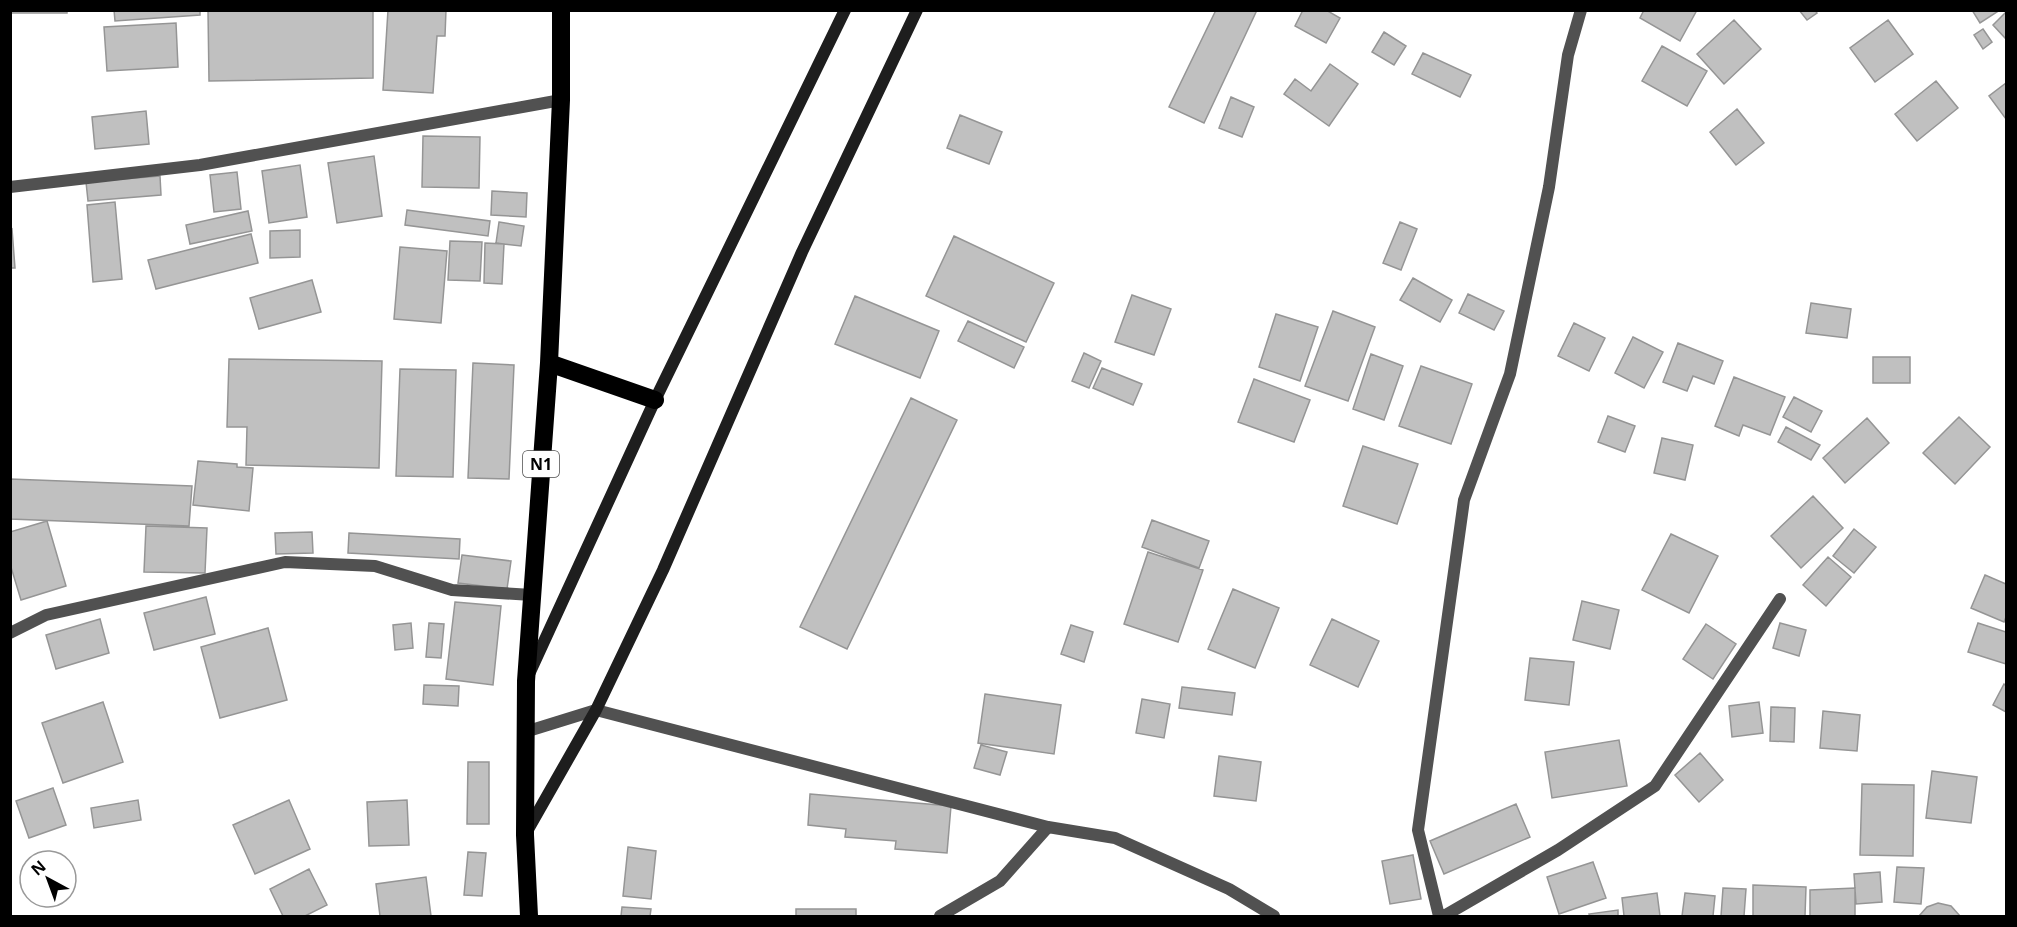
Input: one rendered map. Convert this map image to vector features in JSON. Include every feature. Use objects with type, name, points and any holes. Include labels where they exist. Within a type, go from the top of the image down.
[{"type":"highway","name":"N1","points":[[529,916],[525,835],[526,681],[549,363],[561,100],[561,10]]},
{"type":"highway","points":[[549,363],[654,400]]},
{"type":"street","points":[[526,681],[654,400],[845,10]]},
{"type":"street","points":[[525,835],[596,710],[668,559],[802,252],[916,10]]},
{"type":"street","points":[[1439,916],[1418,830],[1464,500],[1510,374],[1549,187],[1568,55],[1581,10]]},
{"type":"street","points":[[10,187],[200,165],[561,100]]},
{"type":"street","points":[[10,633],[46,615],[285,562],[375,566],[452,590],[532,595]]},
{"type":"street","points":[[1444,916],[1558,850],[1655,786],[1779,599]]},
{"type":"street","points":[[525,732],[596,710],[1048,827],[1115,838],[1229,889],[1274,916]]},
{"type":"street","points":[[940,916],[1000,882],[1048,827]]},
{"type":"building","points":[[10,10],[67,10],[67,13],[10,13]]},
{"type":"building","points":[[114,10],[200,10],[200,15],[115,21]]},
{"type":"building","points":[[373,10],[373,78],[209,81],[208,11]]},
{"type":"building","points":[[388,10],[446,10],[445,36],[437,36],[433,93],[383,90]]},
{"type":"building","points":[[1216,10],[1257,10],[1204,123],[1169,107]]},
{"type":"building","points":[[1303,10],[1326,10],[1340,18],[1326,43],[1295,26]]},
{"type":"building","points":[[1644,10],[1697,10],[1680,41],[1640,18]]},
{"type":"building","points":[[1799,10],[1815,10],[1817,13],[1807,20]]},
{"type":"building","points":[[1972,10],[2000,10],[1980,23]]},
{"type":"building","points":[[2006,12],[2006,39],[1993,25]]},
{"type":"building","points":[[1734,20],[1761,49],[1724,84],[1697,54]]},
{"type":"building","points":[[1888,20],[1913,54],[1875,82],[1850,48]]},
{"type":"building","points":[[176,23],[178,67],[107,71],[104,27]]},
{"type":"building","points":[[1983,29],[1992,42],[1983,49],[1974,35]]},
{"type":"building","points":[[1384,32],[1406,46],[1394,65],[1372,52]]},
{"type":"building","points":[[1662,46],[1707,71],[1687,106],[1642,81]]},
{"type":"building","points":[[1423,53],[1471,75],[1460,97],[1412,74]]},
{"type":"building","points":[[1330,64],[1358,84],[1329,126],[1284,94],[1295,79],[1311,91]]},
{"type":"building","points":[[1936,81],[1958,108],[1917,141],[1895,114]]},
{"type":"building","points":[[2006,83],[2006,119],[1989,96]]},
{"type":"building","points":[[1231,97],[1254,107],[1242,137],[1219,128]]},
{"type":"building","points":[[1737,109],[1764,143],[1736,165],[1710,132]]},
{"type":"building","points":[[146,111],[149,144],[95,149],[92,117]]},
{"type":"building","points":[[960,115],[1002,132],[989,164],[947,148]]},
{"type":"building","points":[[423,136],[480,137],[479,188],[422,187]]},
{"type":"building","points":[[374,156],[382,216],[337,223],[328,163]]},
{"type":"building","points":[[300,165],[307,217],[269,223],[262,171]]},
{"type":"building","points":[[237,172],[241,209],[214,212],[210,175]]},
{"type":"building","points":[[160,176],[161,195],[88,201],[86,182]]},
{"type":"building","points":[[492,191],[527,193],[526,217],[491,215]]},
{"type":"building","points":[[115,202],[122,279],[93,282],[87,205]]},
{"type":"building","points":[[407,210],[490,221],[488,236],[405,225]]},
{"type":"building","points":[[248,211],[252,231],[190,244],[186,225]]},
{"type":"building","points":[[499,222],[524,226],[521,246],[496,243]]},
{"type":"building","points":[[1400,222],[1417,229],[1401,270],[1383,263]]},
{"type":"building","points":[[12,229],[15,268],[10,268],[10,230]]},
{"type":"building","points":[[300,230],[300,257],[270,258],[270,231]]},
{"type":"building","points":[[251,234],[258,263],[156,289],[148,260]]},
{"type":"building","points":[[954,236],[1054,283],[1026,342],[926,296]]},
{"type":"building","points":[[450,241],[482,242],[480,281],[448,280]]},
{"type":"building","points":[[485,243],[504,244],[502,284],[484,283]]},
{"type":"building","points":[[400,247],[447,251],[441,323],[394,319]]},
{"type":"building","points":[[1413,278],[1452,300],[1440,322],[1400,300]]},
{"type":"building","points":[[312,280],[321,312],[259,329],[250,298]]},
{"type":"building","points":[[1468,294],[1504,311],[1494,330],[1459,313]]},
{"type":"building","points":[[1132,295],[1171,309],[1154,355],[1115,342]]},
{"type":"building","points":[[855,296],[939,331],[920,378],[835,344]]},
{"type":"building","points":[[1811,303],[1851,309],[1847,338],[1806,333]]},
{"type":"building","points":[[1333,311],[1375,327],[1348,401],[1305,386]]},
{"type":"building","points":[[1276,314],[1318,327],[1300,381],[1259,367]]},
{"type":"building","points":[[968,321],[1024,347],[1014,368],[958,341]]},
{"type":"building","points":[[1574,323],[1605,338],[1589,371],[1558,356]]},
{"type":"building","points":[[1633,337],[1663,352],[1644,388],[1615,373]]},
{"type":"building","points":[[1678,343],[1723,361],[1714,384],[1693,376],[1687,391],[1663,382]]},
{"type":"building","points":[[1084,353],[1101,361],[1089,388],[1072,381]]},
{"type":"building","points":[[1371,354],[1403,366],[1384,420],[1353,409]]},
{"type":"building","points":[[1873,357],[1910,357],[1910,383],[1873,383]]},
{"type":"building","points":[[229,359],[382,361],[379,468],[246,465],[247,427],[227,427]]},
{"type":"building","points":[[473,363],[514,365],[509,479],[468,478]]},
{"type":"building","points":[[1421,366],[1472,384],[1451,444],[1399,426]]},
{"type":"building","points":[[1102,368],[1142,384],[1133,405],[1093,388]]},
{"type":"building","points":[[400,369],[456,370],[453,477],[396,476]]},
{"type":"building","points":[[1734,377],[1785,397],[1770,435],[1743,425],[1739,436],[1715,426]]},
{"type":"building","points":[[1254,379],[1310,400],[1294,442],[1238,422]]},
{"type":"building","points":[[1794,397],[1822,411],[1811,432],[1783,417]]},
{"type":"building","points":[[911,398],[957,420],[847,649],[800,627]]},
{"type":"building","points":[[1608,416],[1635,426],[1625,452],[1598,442]]},
{"type":"building","points":[[1959,417],[1990,447],[1955,484],[1923,453]]},
{"type":"building","points":[[1867,418],[1889,443],[1845,483],[1823,458]]},
{"type":"building","points":[[1786,427],[1820,445],[1811,460],[1778,442]]},
{"type":"building","points":[[1662,438],[1693,445],[1685,480],[1654,473]]},
{"type":"building","points":[[1363,446],[1418,464],[1397,524],[1343,506]]},
{"type":"building","points":[[198,461],[237,464],[237,467],[253,468],[249,511],[193,505]]},
{"type":"building","points":[[10,479],[192,486],[189,526],[10,519]]},
{"type":"building","points":[[1813,496],[1843,528],[1801,568],[1771,536]]},
{"type":"building","points":[[1152,520],[1209,541],[1199,568],[1142,547]]},
{"type":"building","points":[[47,521],[66,586],[21,600],[10,564],[10,532]]},
{"type":"building","points":[[146,526],[207,528],[205,573],[144,572]]},
{"type":"building","points":[[1854,529],[1876,547],[1854,573],[1833,556]]},
{"type":"building","points":[[312,532],[313,553],[276,554],[275,533]]},
{"type":"building","points":[[349,533],[460,539],[459,559],[348,553]]},
{"type":"building","points":[[1671,534],[1718,556],[1689,613],[1642,590]]},
{"type":"building","points":[[1148,552],[1203,570],[1178,642],[1124,624]]},
{"type":"building","points":[[462,555],[511,561],[507,589],[458,583]]},
{"type":"building","points":[[1828,557],[1851,577],[1826,606],[1803,585]]},
{"type":"building","points":[[1985,575],[2006,584],[2004,622],[1971,608]]},
{"type":"building","points":[[1233,589],[1279,608],[1255,668],[1208,649]]},
{"type":"building","points":[[206,597],[215,634],[154,650],[144,613]]},
{"type":"building","points":[[1582,601],[1619,610],[1610,649],[1573,640]]},
{"type":"building","points":[[455,602],[501,606],[493,685],[446,679]]},
{"type":"building","points":[[100,619],[109,653],[56,669],[46,635]]},
{"type":"building","points":[[1332,619],[1379,641],[1358,687],[1310,665]]},
{"type":"building","points":[[411,623],[413,648],[395,650],[393,625]]},
{"type":"building","points":[[429,623],[444,624],[441,658],[426,657]]},
{"type":"building","points":[[1780,623],[1806,630],[1799,656],[1773,648]]},
{"type":"building","points":[[1978,623],[2006,632],[2006,664],[1968,652]]},
{"type":"building","points":[[1706,624],[1736,644],[1713,679],[1683,659]]},
{"type":"building","points":[[1071,625],[1093,632],[1084,662],[1061,654]]},
{"type":"building","points":[[268,628],[287,700],[220,718],[201,647]]},
{"type":"building","points":[[1530,658],[1574,662],[1569,705],[1525,700]]},
{"type":"building","points":[[2004,684],[2006,686],[2006,712],[1993,705]]},
{"type":"building","points":[[424,685],[459,686],[458,706],[423,704]]},
{"type":"building","points":[[1182,687],[1235,693],[1232,715],[1179,708]]},
{"type":"building","points":[[985,694],[1061,705],[1054,754],[978,743]]},
{"type":"building","points":[[1142,699],[1170,704],[1164,738],[1136,733]]},
{"type":"building","points":[[103,702],[123,762],[63,783],[42,723]]},
{"type":"building","points":[[1759,702],[1763,733],[1732,737],[1729,706]]},
{"type":"building","points":[[1771,707],[1795,708],[1794,742],[1770,741]]},
{"type":"building","points":[[1823,711],[1860,715],[1857,751],[1820,748]]},
{"type":"building","points":[[1619,740],[1627,786],[1552,798],[1545,752]]},
{"type":"building","points":[[981,745],[1007,752],[1000,775],[974,768]]},
{"type":"building","points":[[1700,753],[1723,780],[1699,802],[1675,775]]},
{"type":"building","points":[[1219,756],[1261,762],[1256,801],[1214,796]]},
{"type":"building","points":[[468,762],[489,762],[489,824],[467,824]]},
{"type":"building","points":[[1932,771],[1977,777],[1971,823],[1926,818]]},
{"type":"building","points":[[1862,784],[1914,785],[1913,856],[1860,855]]},
{"type":"building","points":[[53,788],[66,825],[29,838],[16,801]]},
{"type":"building","points":[[810,794],[951,806],[947,853],[895,849],[896,841],[845,837],[846,829],[808,825]]},
{"type":"building","points":[[138,800],[141,820],[94,828],[91,808]]},
{"type":"building","points":[[289,800],[310,849],[255,874],[233,825]]},
{"type":"building","points":[[407,800],[409,845],[369,846],[367,802]]},
{"type":"building","points":[[1516,804],[1530,837],[1444,874],[1430,841]]},
{"type":"building","points":[[628,847],[656,851],[651,899],[623,896]]},
{"type":"building","points":[[468,852],[486,853],[482,896],[464,895]]},
{"type":"building","points":[[1413,855],[1421,899],[1390,904],[1382,861]]},
{"type":"building","points":[[1593,862],[1606,898],[1559,914],[1547,877]]},
{"type":"building","points":[[1897,867],[1924,868],[1921,904],[1894,902]]},
{"type":"building","points":[[309,869],[327,905],[305,916],[283,916],[270,889]]},
{"type":"building","points":[[1880,872],[1882,902],[1856,904],[1854,874]]},
{"type":"building","points":[[426,877],[431,916],[380,916],[376,884]]},
{"type":"building","points":[[1753,885],[1806,887],[1805,916],[1753,916]]},
{"type":"building","points":[[1723,888],[1746,889],[1744,916],[1721,916]]},
{"type":"building","points":[[1855,888],[1855,916],[1810,916],[1810,890]]},
{"type":"building","points":[[1657,893],[1660,916],[1624,916],[1622,898]]},
{"type":"building","points":[[1685,893],[1715,896],[1713,916],[1682,916]]},
{"type":"building","points":[[1938,903],[1951,906],[1960,916],[1919,916],[1927,907]]},
{"type":"building","points":[[622,907],[651,909],[650,916],[621,916]]},
{"type":"building","points":[[796,909],[856,909],[856,916],[796,916]]},
{"type":"building","points":[[1618,910],[1618,916],[1590,916],[1589,914]]}]
